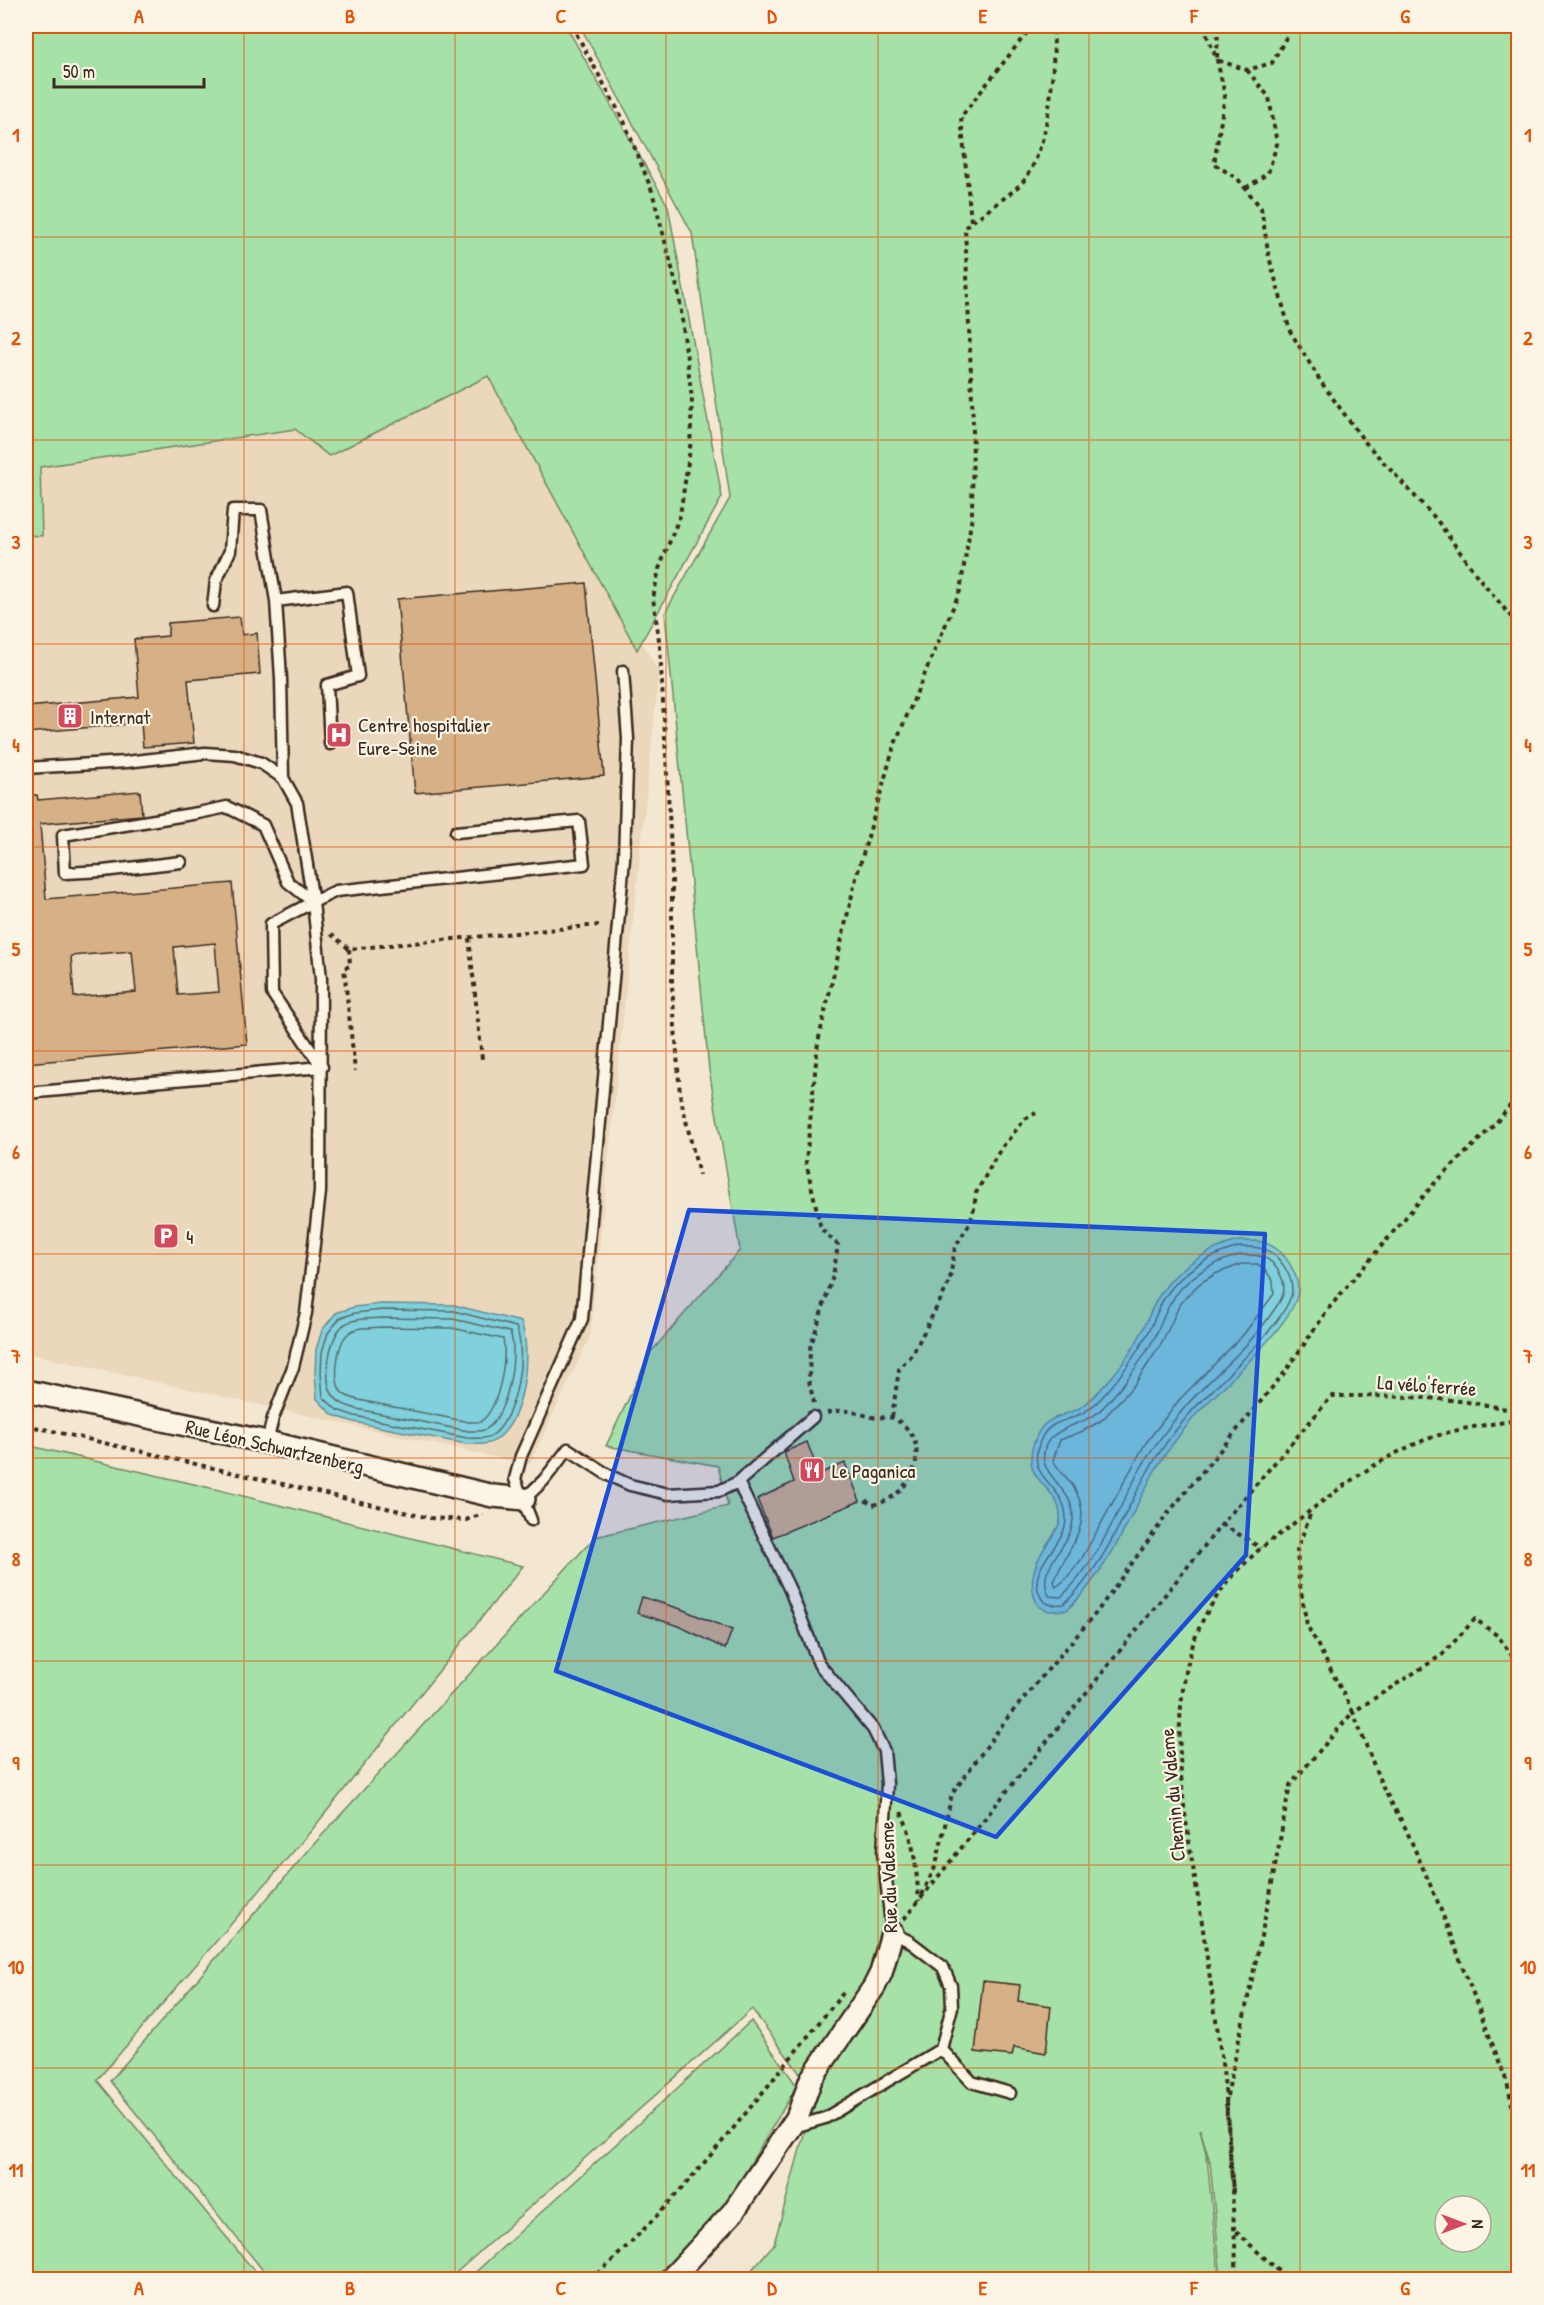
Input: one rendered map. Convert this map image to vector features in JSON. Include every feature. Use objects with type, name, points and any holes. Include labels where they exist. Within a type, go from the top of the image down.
[{"type":"street","name":"Rue Léon Schwartzenberg","points":[[26,1391],[267,1442],[493,1496],[524,1499]]},
{"type":"street","name":"Rue du Valesme","points":[[670,2280],[733,2212],[791,2128],[811,2079],[874,1987],[881,1973],[892,1933]]},
{"type":"lane","points":[[213,606],[216,581],[230,551],[233,510],[261,510],[276,601],[281,678],[283,778]]},
{"type":"lane","points":[[276,601],[347,592],[358,676],[327,685],[330,744]]},
{"type":"lane","points":[[531,1520],[515,1479],[521,1456],[582,1319],[624,859],[628,739],[623,671]]},
{"type":"lane","points":[[26,768],[126,762],[205,753],[235,755],[261,763],[283,778],[297,803],[313,902],[323,1011],[320,1110],[306,1313],[293,1367],[273,1418],[267,1442]]},
{"type":"lane","points":[[181,862],[65,873],[63,835],[227,807],[264,825],[288,882],[313,902]]},
{"type":"lane","points":[[322,1067],[272,993],[271,924],[344,885],[584,864],[579,821],[456,832]]},
{"type":"lane","points":[[26,1093],[322,1067]]},
{"type":"lane","points":[[524,1499],[544,1480],[568,1449],[610,1480],[668,1494],[719,1491],[738,1482],[813,1417]]},
{"type":"lane","name":"Rue du Valesme","points":[[738,1482],[790,1590],[819,1664],[880,1739],[887,1766],[884,1853],[892,1933]]},
{"type":"lane","points":[[791,2128],[825,2118],[941,2049],[952,2007],[951,1986],[943,1967],[909,1941],[892,1933]]},
{"type":"lane","points":[[941,2049],[972,2082],[1010,2093]]},
{"type":"path","points":[[572,26],[624,121],[652,191],[679,295],[692,399],[690,449],[680,515],[659,569],[653,598],[660,647],[668,792],[672,872],[672,986],[680,1095],[699,1175]]},
{"type":"path","points":[[972,222],[961,117],[1032,26]]},
{"type":"path","points":[[863,1499],[873,1505],[885,1503],[899,1492],[910,1479],[918,1449],[910,1431],[892,1417],[874,1418],[853,1410],[841,1409],[813,1417],[814,1397],[809,1374],[810,1348],[833,1276],[838,1245],[821,1229],[806,1162],[818,1042],[855,882],[894,747],[960,591],[972,516],[973,424],[965,227],[1025,179],[1042,143],[1054,65],[1054,26]]},
{"type":"path","points":[[1203,26],[1217,60],[1225,95],[1214,164],[1238,179],[1262,208],[1269,257],[1290,331],[1321,382],[1364,441],[1436,519],[1478,577],[1518,625]]},
{"type":"path","points":[[1217,60],[1218,26]]},
{"type":"path","points":[[1247,70],[1272,63],[1287,36],[1288,26]]},
{"type":"path","points":[[1217,60],[1247,70],[1269,97],[1277,144],[1268,173],[1245,189]]},
{"type":"path","points":[[316,933],[329,933],[349,949],[599,925]]},
{"type":"path","points":[[469,938],[482,1059]]},
{"type":"path","points":[[349,949],[350,966],[344,968],[355,1071]]},
{"type":"path","points":[[919,1901],[936,1865],[952,1794],[1008,1717],[1096,1613],[1169,1512],[1285,1372],[1329,1308],[1433,1185],[1496,1124],[1518,1096]]},
{"type":"path","points":[[892,1417],[899,1369],[912,1355],[945,1291],[950,1278],[955,1247],[970,1223],[976,1193],[1000,1150],[1025,1119],[1036,1113]]},
{"type":"path","name":"La vélo'ferrée","points":[[1222,1524],[1332,1396],[1390,1396],[1484,1403],[1518,1412]]},
{"type":"path","name":"Chemin du Valeme","points":[[1226,2102],[1229,2147],[1233,2192],[1226,2102],[1182,1785],[1180,1723],[1184,1680],[1190,1652],[1205,1613],[1229,1579],[1262,1548],[1379,1462],[1405,1448],[1456,1430],[1518,1420]]},
{"type":"path","points":[[26,1425],[430,1518],[466,1520],[487,1513],[493,1496]]},
{"type":"path","points":[[1311,1512],[1297,1550],[1299,1580],[1307,1625],[1353,1712],[1382,1786],[1405,1827],[1439,1905],[1508,2082],[1518,2131]]},
{"type":"path","points":[[892,1933],[1222,1524],[1262,1548]]},
{"type":"path","points":[[1226,2102],[1270,1894],[1290,1785],[1353,1712],[1442,1655],[1475,1619],[1498,1636],[1518,1664]]},
{"type":"path","points":[[887,1784],[906,1824],[916,1855],[919,1901]]},
{"type":"path","points":[[591,2280],[689,2180],[847,1988]]},
{"type":"path","name":"Chemin du Valeme","points":[[1226,2102],[1238,2280]]},
{"type":"path","points":[[1235,2231],[1289,2280]]},
{"type":"highlighted area","points":[[689,1210],[1265,1234],[1246,1555],[996,1837],[556,1671]]},
{"type":"shaded area","name":"Centre hospitalier Eure-Seine","points":[[294,26],[659,672],[590,1337],[529,1465],[26,1353],[26,123]]},
{"type":"green space","points":[[29,26],[566,26],[668,206],[722,497],[637,650],[488,376],[329,456],[295,429],[40,467],[42,536],[26,535],[26,28]]},
{"type":"green space","points":[[580,26],[1518,26],[1518,2279],[1221,2279],[1210,2162],[1200,2129],[1207,2157],[1219,2279],[744,2279],[774,2244],[815,2094],[752,2009],[449,2279],[270,2279],[110,2081],[314,1844],[595,1537],[728,1506],[718,1466],[606,1446],[651,1352],[740,1250],[709,1070],[665,613],[730,498],[692,233]]},
{"type":"green space","points":[[26,1445],[211,1488],[523,1566],[311,1831],[97,2080],[261,2279],[26,2279]]},
{"type":"green space","points":[[751,2021],[797,2086],[728,2201],[654,2279],[468,2279]]},
{"type":"water","points":[[1238,1241],[1263,1242],[1281,1253],[1290,1264],[1296,1277],[1298,1290],[1294,1303],[1271,1337],[1195,1416],[1172,1445],[1156,1468],[1115,1547],[1094,1580],[1067,1610],[1049,1611],[1039,1607],[1033,1591],[1033,1575],[1038,1559],[1057,1529],[1060,1520],[1059,1508],[1054,1498],[1035,1474],[1031,1464],[1037,1435],[1043,1425],[1087,1403],[1111,1378],[1134,1346],[1158,1297],[1176,1275],[1205,1254]]},
{"type":"water","points":[[381,1304],[454,1305],[521,1322],[526,1350],[524,1384],[514,1416],[507,1429],[497,1439],[486,1444],[466,1444],[354,1422],[333,1415],[317,1399],[316,1350],[322,1330],[336,1313],[354,1307]]},
{"type":"building","points":[[586,583],[604,776],[415,793],[397,599]]},
{"type":"building","points":[[240,617],[242,635],[257,633],[260,674],[188,680],[194,743],[143,747],[141,723],[26,733],[26,707],[139,697],[134,639],[168,636],[168,623]]},
{"type":"building","points":[[140,791],[142,815],[40,824],[46,899],[232,883],[247,1044],[26,1063],[26,1001],[33,1000],[29,960],[26,960],[26,795],[37,795],[38,800]],"holes":[[[215,943],[219,992],[178,995],[174,947]],[[132,951],[136,992],[74,997],[71,956]]]},
{"type":"building","points":[[807,1442],[819,1474],[845,1463],[860,1501],[773,1537],[757,1499],[794,1482],[784,1452]]},
{"type":"building","points":[[642,1597],[681,1609],[732,1630],[725,1649],[679,1626],[637,1613]]},
{"type":"building","points":[[983,1981],[1020,1985],[1018,2001],[1051,2006],[1046,2053],[1014,2047],[1012,2056],[975,2052]]},
{"type":"place","name":"Internat","points":[[70,716]]},
{"type":"place","name":"Centre hospitalier Eure-Seine","points":[[339,735]]},
{"type":"place","name":"4","points":[[166,1236]]},
{"type":"place","name":"Le Paganica","points":[[812,1470]]}]
